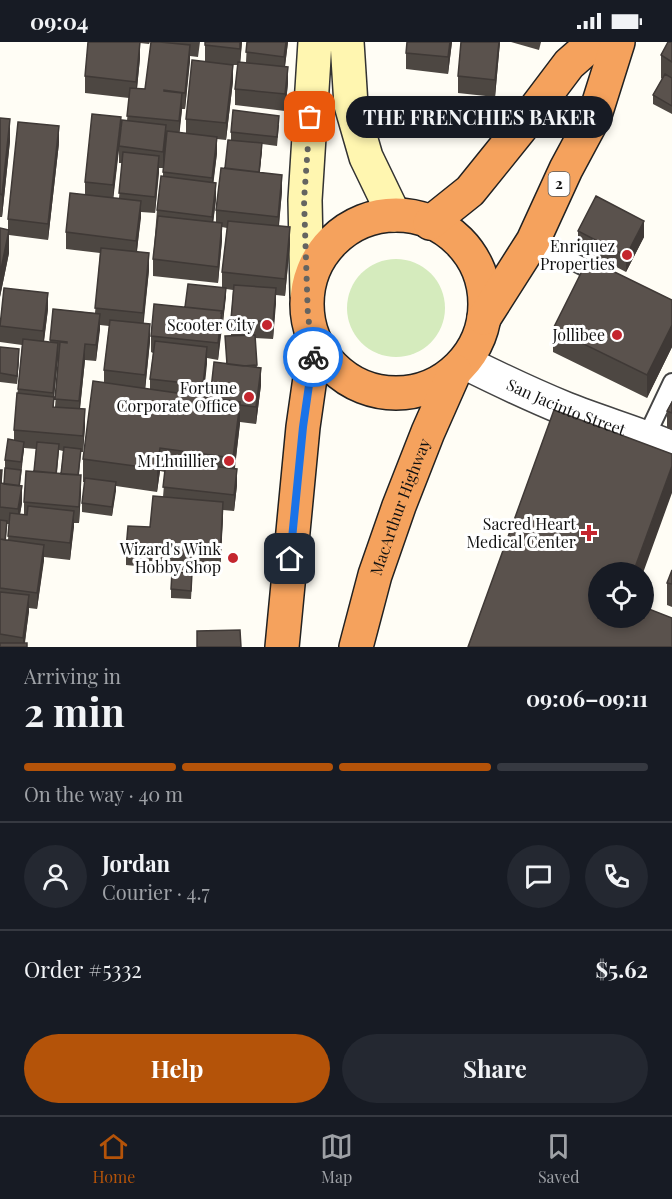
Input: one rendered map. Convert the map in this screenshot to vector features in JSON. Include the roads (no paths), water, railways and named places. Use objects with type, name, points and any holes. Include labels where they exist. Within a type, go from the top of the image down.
[{"type":"highway","points":[[430,223],[470,191],[569,64],[594,42]]},
{"type":"highway","name":"2","points":[[484,318],[533,242],[566,169],[596,115],[618,42]]},
{"type":"highway","name":"2","points":[[394,215],[413,217],[430,223],[447,232],[463,246],[474,262],[483,286],[485,302],[484,318],[477,342],[460,367],[440,382],[413,392],[372,391],[351,381],[332,367],[315,343],[308,319],[307,294],[311,275],[319,258],[337,237],[355,225],[376,217],[394,215]]},
{"type":"highway","name":"2","points":[[282,647],[303,427],[315,343]]},
{"type":"highway","name":"MacArthur Highway","points":[[356,647],[375,575],[399,506],[428,432],[460,367]]},
{"type":"main road","points":[[307,294],[304,200],[315,42]]},
{"type":"main road","points":[[347,42],[351,105],[366,157],[394,215]]},
{"type":"street","name":"San Jacinto Street","points":[[460,367],[659,442]]},
{"type":"lane","points":[[533,242],[618,284]]},
{"type":"lane","points":[[659,442],[672,382]]},
{"type":"place","name":"THE FRENCHIES BAKER","points":[[310,117]]},
{"type":"place","name":"Enriquez Properties","points":[[627,255]]},
{"type":"place","name":"Scooter City","points":[[267,325]]},
{"type":"place","name":"Jollibee","points":[[617,335]]},
{"type":"place","name":"Fortune Corporate Office","points":[[249,397]]},
{"type":"place","name":"M Lhuillier","points":[[229,461]]},
{"type":"place","name":"Sacred Heart Medical Center","points":[[589,533]]},
{"type":"place","name":"Wizard's Wink Hobby Shop","points":[[233,558]]}]
